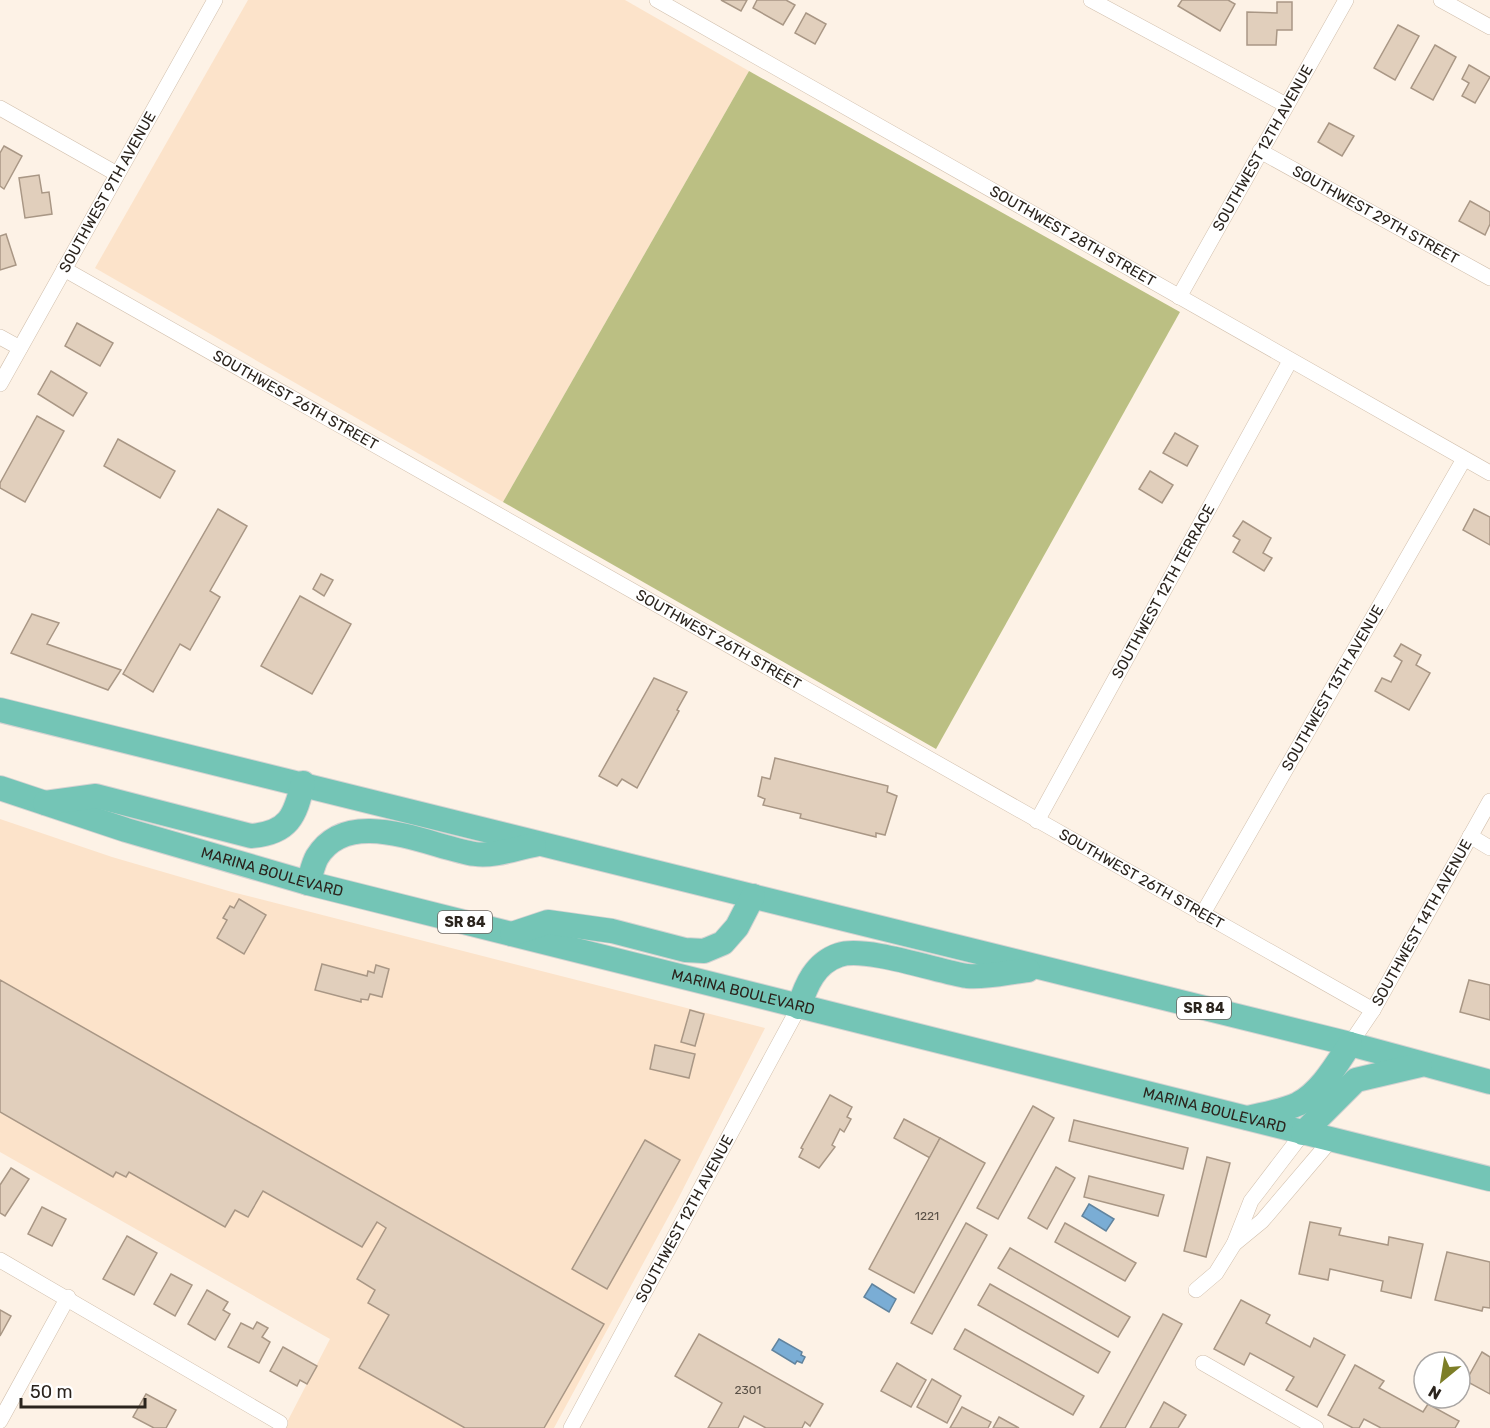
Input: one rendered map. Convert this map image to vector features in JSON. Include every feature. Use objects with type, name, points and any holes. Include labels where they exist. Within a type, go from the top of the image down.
[{"type":"main road","name":"SR 84","points":[[0,710],[209,763],[303,783],[1350,1044],[1490,1082]]},
{"type":"main road","points":[[42,803],[96,796],[251,836],[270,832],[290,821],[297,808],[303,783]]},
{"type":"main road","name":"MARINA BOULEVARD","points":[[0,788],[42,803],[308,883],[1490,1179]]},
{"type":"main road","points":[[308,883],[317,857],[328,844],[346,833],[374,830],[478,855],[542,843]]},
{"type":"main road","points":[[512,934],[548,922],[612,931],[685,950],[704,951],[723,943],[737,927],[753,896]]},
{"type":"main road","points":[[799,1007],[807,982],[822,964],[841,954],[871,955],[970,976],[1045,969]]},
{"type":"main road","points":[[1248,1118],[1297,1104],[1309,1096],[1320,1086],[1350,1044]]},
{"type":"main road","points":[[1303,1133],[1356,1080],[1425,1064]]},
{"type":"street","name":"SOUTHWEST 9TH AVENUE","points":[[0,384],[215,0]]},
{"type":"street","name":"SOUTHWEST 28TH STREET","points":[[657,0],[1490,473]]},
{"type":"street","points":[[1092,0],[1286,105]]},
{"type":"street","name":"SOUTHWEST 12TH AVENUE","points":[[1179,297],[1346,0]]},
{"type":"street","points":[[1442,0],[1490,27]]},
{"type":"street","points":[[0,108],[117,174]]},
{"type":"street","name":"SOUTHWEST 29TH STREET","points":[[1260,151],[1490,278]]},
{"type":"street","name":"SOUTHWEST 26TH STREET","points":[[64,269],[1373,1010]]},
{"type":"street","points":[[0,337],[20,348]]},
{"type":"street","name":"SOUTHWEST 12TH TERRACE","points":[[1037,821],[1290,361]]},
{"type":"street","name":"SOUTHWEST 13TH AVENUE","points":[[1202,915],[1464,459]]},
{"type":"street","name":"SOUTHWEST 14TH AVENUE","points":[[1350,1044],[1373,1010],[1490,801]]},
{"type":"street","points":[[1470,836],[1490,848]]},
{"type":"street","name":"SOUTHWEST 12TH AVENUE","points":[[571,1428],[799,1007]]},
{"type":"street","points":[[1196,1290],[1216,1273],[1234,1244],[1251,1201],[1303,1133]]},
{"type":"street","points":[[1234,1244],[1262,1221],[1331,1140]]},
{"type":"street","points":[[0,1260],[280,1423]]},
{"type":"street","points":[[0,1421],[68,1298]]},
{"type":"street","points":[[1203,1363],[1316,1428]]},
{"type":"shaded area","points":[[248,0],[625,0],[749,71],[503,502],[95,268]]},
{"type":"shaded area","points":[[0,819],[112,857],[232,892],[765,1028],[678,1199],[554,1428],[284,1428],[330,1339],[0,1152]]},
{"type":"green space","points":[[749,71],[1180,312],[936,749],[503,502]]},
{"type":"water","points":[[1089,1204],[1114,1219],[1106,1231],[1082,1216]]},
{"type":"water","points":[[872,1284],[896,1299],[889,1312],[864,1297]]},
{"type":"water","points":[[779,1339],[802,1352],[801,1355],[805,1357],[802,1363],[797,1361],[795,1364],[772,1350]]},
{"type":"building","points":[[721,0],[747,0],[741,11]]},
{"type":"building","points":[[757,0],[786,0],[795,5],[783,25],[753,8]]},
{"type":"building","points":[[1182,0],[1228,0],[1235,4],[1220,31],[1178,6]]},
{"type":"building","points":[[1277,2],[1292,2],[1292,30],[1277,30],[1276,45],[1247,45],[1247,12],[1277,13]]},
{"type":"building","points":[[806,13],[826,24],[815,44],[795,33]]},
{"type":"building","points":[[1398,25],[1419,36],[1395,80],[1374,68]]},
{"type":"building","points":[[1435,45],[1456,57],[1433,100],[1411,88]]},
{"type":"building","points":[[1469,65],[1490,77],[1475,103],[1462,96],[1469,83],[1462,79]]},
{"type":"building","points":[[1329,123],[1354,136],[1342,156],[1318,142]]},
{"type":"building","points":[[4,146],[22,156],[4,189],[0,186],[0,153]]},
{"type":"building","points":[[39,175],[42,193],[49,192],[52,214],[25,218],[19,178]]},
{"type":"building","points":[[1470,201],[1490,212],[1490,224],[1485,235],[1459,221]]},
{"type":"building","points":[[6,234],[16,265],[0,270],[0,236]]},
{"type":"building","points":[[77,323],[113,343],[100,366],[65,346]]},
{"type":"building","points":[[51,371],[87,393],[73,416],[38,394]]},
{"type":"building","points":[[37,416],[64,431],[25,502],[0,488],[0,483]]},
{"type":"building","points":[[1175,433],[1198,446],[1187,466],[1163,453]]},
{"type":"building","points":[[118,439],[175,471],[160,498],[104,466]]},
{"type":"building","points":[[1150,471],[1173,485],[1162,503],[1139,489]]},
{"type":"building","points":[[218,509],[247,526],[210,591],[220,597],[190,650],[180,644],[153,692],[123,674]]},
{"type":"building","points":[[1474,509],[1490,517],[1490,545],[1463,530]]},
{"type":"building","points":[[1243,521],[1271,538],[1263,553],[1272,558],[1264,571],[1233,552],[1240,540],[1233,536]]},
{"type":"building","points":[[321,574],[333,580],[324,596],[313,589]]},
{"type":"building","points":[[300,596],[351,624],[312,694],[261,666]]},
{"type":"building","points":[[32,614],[59,623],[47,644],[121,670],[108,690],[11,653]]},
{"type":"building","points":[[1401,644],[1421,655],[1416,665],[1430,673],[1409,710],[1375,691],[1382,678],[1391,682],[1402,661],[1394,656]]},
{"type":"building","points":[[654,678],[687,692],[637,788],[622,779],[617,786],[599,776]]},
{"type":"building","points":[[775,758],[888,786],[887,792],[897,796],[885,835],[876,833],[876,837],[800,818],[801,814],[763,805],[765,799],[758,796],[762,777],[770,779]]},
{"type":"building","points":[[239,899],[266,915],[244,954],[217,938],[227,920],[223,918],[230,906],[234,908]]},
{"type":"building","points":[[322,964],[367,976],[368,971],[374,973],[376,965],[389,969],[382,997],[370,994],[368,1000],[361,999],[361,1002],[315,990]]},
{"type":"building","points":[[0,980],[604,1324],[544,1428],[465,1428],[359,1368],[389,1315],[368,1303],[375,1290],[357,1279],[386,1228],[377,1222],[362,1247],[263,1191],[248,1217],[235,1210],[225,1227],[129,1172],[126,1177],[116,1172],[113,1177],[0,1112]]},
{"type":"building","points":[[1469,980],[1490,985],[1490,1020],[1460,1012]]},
{"type":"building","points":[[690,1010],[704,1014],[695,1046],[681,1042]]},
{"type":"building","points":[[655,1045],[695,1054],[689,1078],[650,1069]]},
{"type":"building","points":[[830,1095],[852,1107],[847,1117],[851,1119],[844,1132],[840,1129],[832,1145],[835,1147],[819,1168],[799,1157],[803,1149],[801,1148]]},
{"type":"building","points":[[1033,1106],[1054,1118],[998,1219],[977,1208]]},
{"type":"building","points":[[904,1119],[940,1138],[930,1158],[894,1138]]},
{"type":"building","points":[[1074,1120],[1188,1148],[1183,1169],[1069,1141]]},
{"type":"building","points":[[940,1138],[985,1163],[914,1293],[869,1269]]},
{"type":"building","points":[[645,1140],[680,1160],[607,1289],[572,1269]]},
{"type":"building","points":[[1207,1157],[1230,1163],[1206,1257],[1184,1251]]},
{"type":"building","points":[[1056,1167],[1075,1178],[1047,1229],[1028,1218]]},
{"type":"building","points":[[11,1168],[29,1179],[5,1216],[0,1213],[0,1185]]},
{"type":"building","points":[[1089,1176],[1164,1195],[1158,1216],[1084,1197]]},
{"type":"building","points":[[42,1207],[66,1219],[52,1246],[28,1234]]},
{"type":"building","points":[[1310,1222],[1341,1228],[1339,1235],[1388,1245],[1389,1237],[1423,1244],[1411,1298],[1381,1291],[1383,1281],[1330,1269],[1328,1280],[1299,1274]]},
{"type":"building","points":[[966,1223],[987,1235],[932,1334],[911,1323]]},
{"type":"building","points":[[1065,1223],[1136,1263],[1125,1281],[1055,1242]]},
{"type":"building","points":[[127,1236],[157,1253],[134,1295],[103,1279]]},
{"type":"building","points":[[1010,1248],[1130,1317],[1118,1337],[998,1268]]},
{"type":"building","points":[[1447,1252],[1490,1262],[1490,1308],[1483,1307],[1482,1311],[1435,1300]]},
{"type":"building","points":[[171,1274],[192,1285],[175,1316],[154,1304]]},
{"type":"building","points":[[990,1284],[1110,1352],[1098,1373],[978,1305]]},
{"type":"building","points":[[207,1290],[228,1302],[223,1310],[230,1314],[215,1340],[188,1324]]},
{"type":"building","points":[[1241,1300],[1270,1315],[1266,1323],[1310,1347],[1314,1338],[1345,1355],[1317,1407],[1286,1390],[1294,1377],[1250,1353],[1244,1365],[1214,1349]]},
{"type":"building","points":[[0,1310],[11,1316],[0,1336]]},
{"type":"building","points":[[1163,1314],[1182,1324],[1125,1428],[1100,1428]]},
{"type":"building","points":[[257,1322],[268,1328],[262,1337],[270,1342],[259,1363],[228,1347],[241,1323],[253,1329]]},
{"type":"building","points":[[965,1329],[1084,1396],[1073,1415],[954,1349]]},
{"type":"building","points":[[699,1334],[823,1404],[810,1426],[805,1422],[802,1428],[766,1428],[744,1416],[738,1428],[708,1428],[722,1403],[675,1376]]},
{"type":"building","points":[[283,1347],[317,1366],[307,1384],[300,1380],[297,1386],[270,1371]]},
{"type":"building","points":[[1482,1352],[1490,1357],[1490,1394],[1472,1384],[1472,1370]]},
{"type":"building","points":[[897,1363],[926,1380],[911,1407],[881,1391]]},
{"type":"building","points":[[1355,1365],[1384,1381],[1379,1388],[1412,1406],[1412,1410],[1423,1412],[1424,1410],[1439,1410],[1459,1421],[1455,1428],[1381,1428],[1364,1419],[1359,1428],[1353,1428],[1328,1415]]},
{"type":"building","points":[[932,1379],[961,1396],[947,1423],[917,1407]]},
{"type":"building","points":[[146,1394],[176,1410],[166,1428],[154,1428],[133,1417]]},
{"type":"building","points":[[1164,1402],[1186,1415],[1178,1428],[1150,1428]]},
{"type":"building","points":[[962,1407],[991,1422],[988,1428],[950,1428]]},
{"type":"building","points":[[999,1417],[1019,1428],[993,1428]]}]
